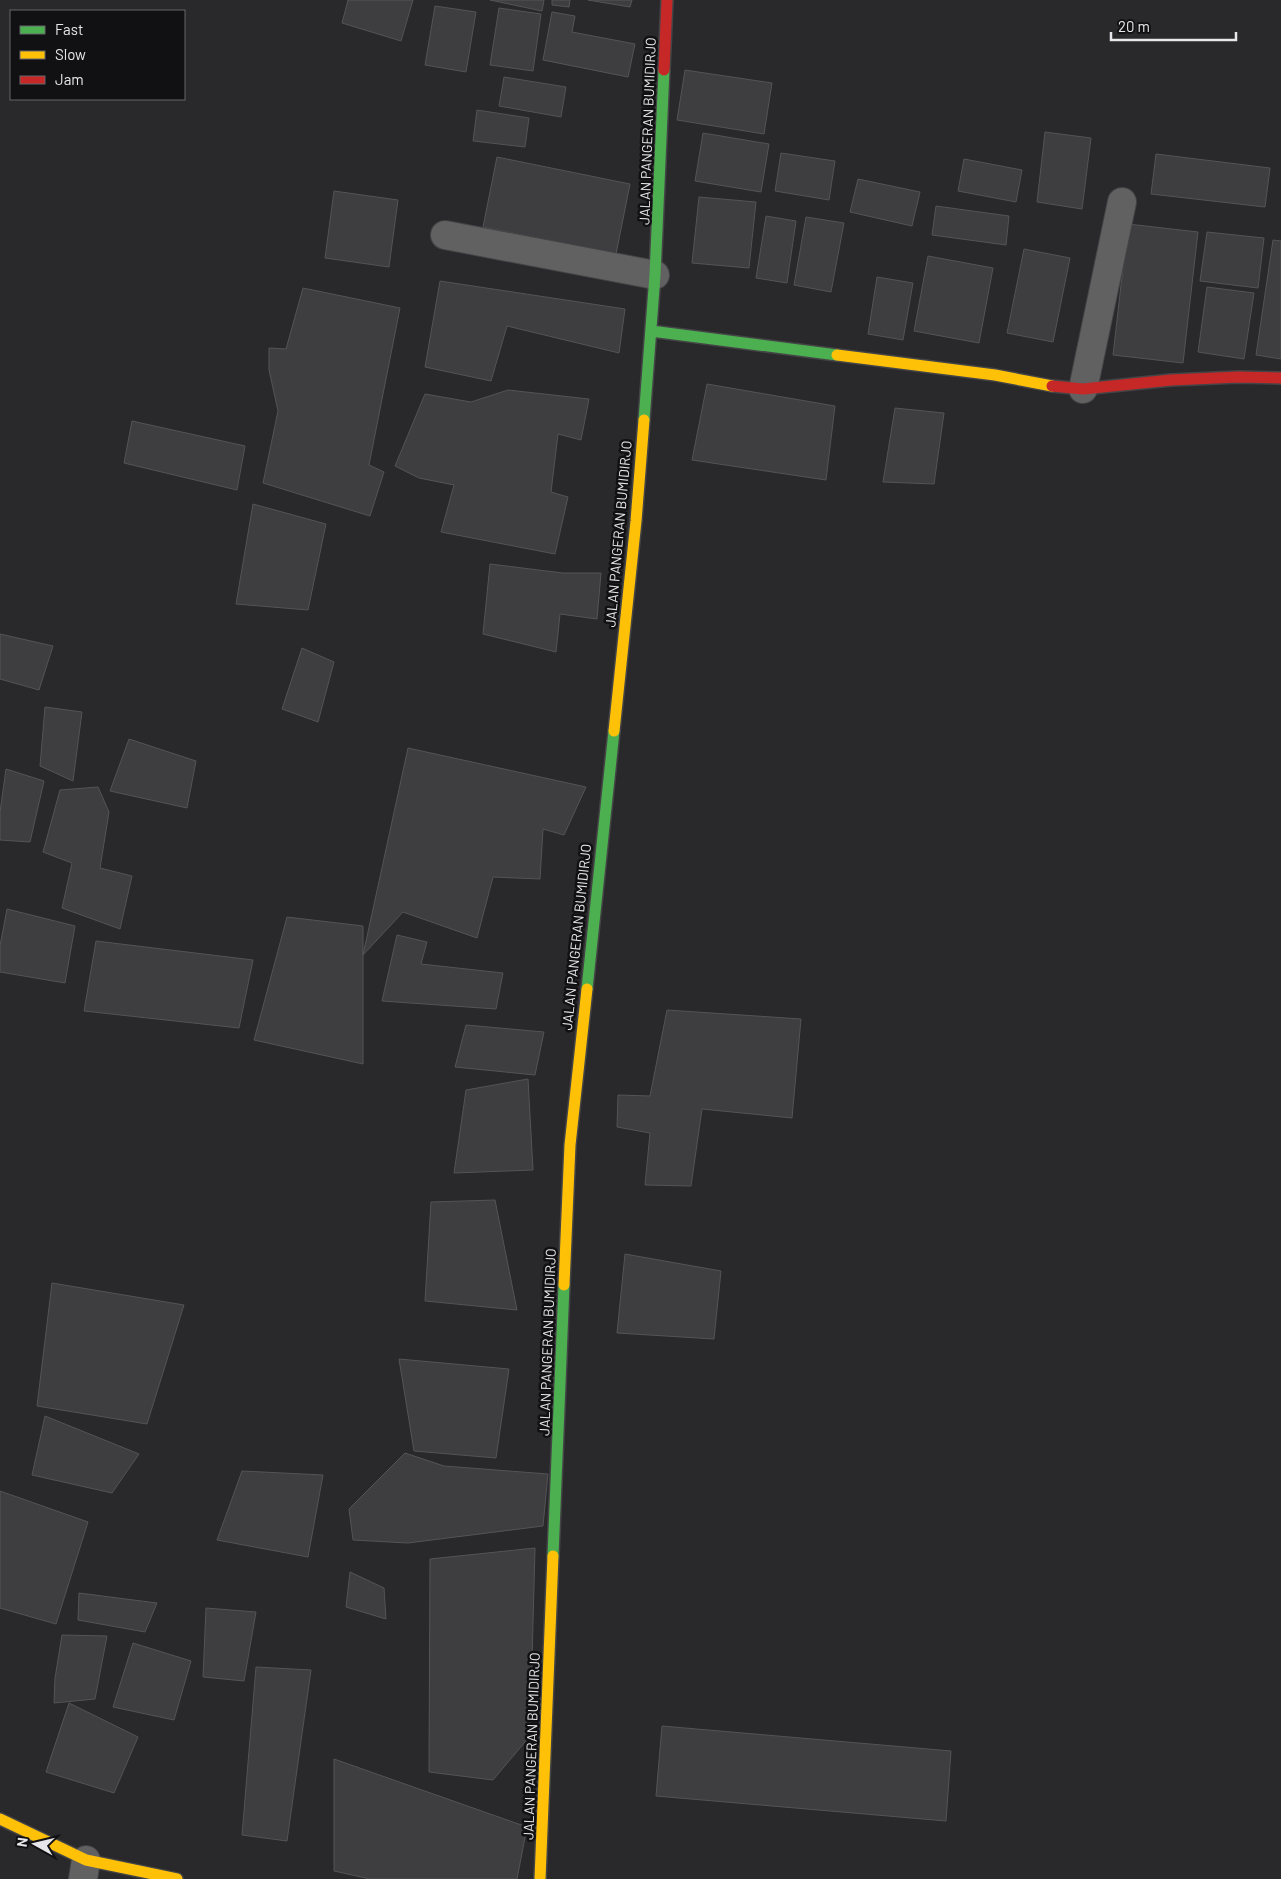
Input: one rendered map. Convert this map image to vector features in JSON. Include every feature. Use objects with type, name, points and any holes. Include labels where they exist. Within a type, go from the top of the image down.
[{"type":"main road","name":"JALAN PANGERAN BUMIDIRJO","points":[[540,1879],[570,1145],[636,521],[656,276],[668,0]]},
{"type":"main road","points":[[651,331],[1084,388],[1170,380],[1238,377],[1281,378]]},
{"type":"main road","points":[[0,1819],[84,1869],[177,1879]]},
{"type":"street","points":[[1084,388],[1122,202]]},
{"type":"street","points":[[445,236],[656,276]]},
{"type":"building","points":[[348,0],[413,0],[401,41],[342,23]]},
{"type":"building","points":[[490,0],[544,0],[542,11]]},
{"type":"building","points":[[552,0],[570,0],[569,7],[552,5]]},
{"type":"building","points":[[588,0],[632,0],[630,7]]},
{"type":"building","points":[[435,6],[476,12],[466,72],[425,65]]},
{"type":"building","points":[[499,8],[541,14],[533,71],[490,65]]},
{"type":"building","points":[[552,12],[575,16],[572,32],[635,44],[628,77],[543,60]]},
{"type":"building","points":[[685,70],[772,83],[764,134],[677,120]]},
{"type":"building","points":[[504,77],[566,87],[561,117],[499,106]]},
{"type":"building","points":[[477,110],[529,118],[525,147],[473,141]]},
{"type":"building","points":[[1045,132],[1091,138],[1082,209],[1037,202]]},
{"type":"building","points":[[703,133],[769,144],[761,192],[695,181]]},
{"type":"building","points":[[781,153],[835,161],[829,200],[775,191]]},
{"type":"building","points":[[1156,154],[1270,168],[1265,207],[1151,194]]},
{"type":"building","points":[[497,157],[630,184],[616,254],[483,227]]},
{"type":"building","points":[[964,159],[1022,170],[1016,202],[958,191]]},
{"type":"building","points":[[858,179],[920,192],[912,226],[850,212]]},
{"type":"building","points":[[334,191],[398,200],[389,267],[325,258]]},
{"type":"building","points":[[699,197],[756,202],[749,268],[692,263]]},
{"type":"building","points":[[936,206],[1009,216],[1006,245],[932,235]]},
{"type":"building","points":[[766,216],[796,221],[787,283],[756,278]]},
{"type":"building","points":[[806,217],[844,223],[831,292],[794,285]]},
{"type":"building","points":[[1128,224],[1198,232],[1183,363],[1113,355]]},
{"type":"building","points":[[1207,232],[1264,238],[1258,288],[1200,281]]},
{"type":"building","points":[[1273,240],[1281,241],[1281,359],[1256,355]]},
{"type":"building","points":[[1024,249],[1070,258],[1053,342],[1007,333]]},
{"type":"building","points":[[928,256],[993,268],[979,343],[914,331]]},
{"type":"building","points":[[877,277],[913,283],[903,340],[868,334]]},
{"type":"building","points":[[440,281],[625,309],[619,353],[507,326],[491,381],[425,367]]},
{"type":"building","points":[[1207,287],[1254,293],[1244,359],[1198,352]]},
{"type":"building","points":[[303,288],[400,308],[369,465],[384,472],[370,516],[263,483],[278,411],[269,370],[269,348],[286,349]]},
{"type":"building","points":[[707,384],[835,406],[826,480],[692,460]]},
{"type":"building","points":[[508,390],[589,399],[581,440],[558,434],[551,492],[568,497],[555,554],[441,532],[454,485],[419,478],[395,466],[425,394],[471,402]]},
{"type":"building","points":[[895,408],[944,413],[934,484],[883,482]]},
{"type":"building","points":[[132,421],[245,446],[237,490],[124,463]]},
{"type":"building","points":[[253,504],[326,524],[308,610],[236,604]]},
{"type":"building","points":[[490,564],[563,573],[601,573],[597,619],[560,614],[556,652],[483,634]]},
{"type":"building","points":[[0,634],[53,646],[39,690],[0,679]]},
{"type":"building","points":[[302,648],[334,662],[318,722],[282,709]]},
{"type":"building","points":[[45,707],[82,712],[73,781],[40,766]]},
{"type":"building","points":[[129,739],[196,761],[187,808],[110,791]]},
{"type":"building","points":[[408,748],[586,787],[564,835],[543,829],[540,879],[493,877],[477,938],[403,912],[363,955]]},
{"type":"building","points":[[6,769],[44,781],[30,842],[0,840],[0,812]]},
{"type":"building","points":[[98,787],[109,812],[100,868],[132,876],[120,929],[62,908],[72,863],[43,852],[60,790]]},
{"type":"building","points":[[7,909],[75,926],[65,983],[0,972],[0,946]]},
{"type":"building","points":[[287,917],[363,926],[363,1064],[254,1040]]},
{"type":"building","points":[[397,935],[427,942],[421,964],[503,973],[496,1009],[382,1001]]},
{"type":"building","points":[[96,941],[253,960],[239,1028],[84,1011]]},
{"type":"building","points":[[667,1010],[801,1019],[792,1118],[702,1109],[691,1186],[645,1185],[650,1133],[617,1127],[618,1095],[650,1096]]},
{"type":"building","points":[[466,1025],[544,1032],[535,1075],[455,1067]]},
{"type":"building","points":[[528,1079],[533,1170],[454,1173],[466,1090]]},
{"type":"building","points":[[495,1200],[517,1310],[425,1301],[431,1202]]},
{"type":"building","points":[[625,1254],[721,1271],[714,1339],[617,1333]]},
{"type":"building","points":[[52,1283],[184,1305],[147,1424],[37,1406]]},
{"type":"building","points":[[399,1359],[509,1369],[496,1458],[414,1451]]},
{"type":"building","points":[[45,1416],[139,1454],[112,1493],[32,1475]]},
{"type":"building","points":[[405,1453],[444,1466],[548,1474],[543,1526],[408,1543],[353,1540],[349,1509]]},
{"type":"building","points":[[242,1471],[323,1475],[308,1557],[217,1540]]},
{"type":"building","points":[[0,1491],[88,1522],[56,1624],[0,1608]]},
{"type":"building","points":[[535,1548],[530,1736],[493,1780],[429,1772],[430,1559]]},
{"type":"building","points":[[350,1572],[384,1588],[386,1619],[346,1607]]},
{"type":"building","points":[[79,1593],[157,1603],[145,1632],[78,1620]]},
{"type":"building","points":[[206,1608],[256,1612],[244,1681],[203,1677]]},
{"type":"building","points":[[62,1635],[107,1636],[95,1699],[54,1703],[55,1678]]},
{"type":"building","points":[[133,1643],[191,1661],[174,1720],[113,1707]]},
{"type":"building","points":[[256,1667],[311,1670],[287,1841],[242,1835]]},
{"type":"building","points":[[69,1703],[138,1737],[114,1793],[46,1772]]},
{"type":"building","points":[[662,1726],[951,1751],[946,1821],[656,1796]]},
{"type":"building","points":[[334,1759],[527,1827],[517,1879],[370,1879],[334,1871]]},
{"type":"traffic: fast","points":[[644,420],[655,275],[664,70]]},
{"type":"traffic: fast","points":[[651,331],[837,355]]},
{"type":"traffic: fast","points":[[587,989],[614,731]]},
{"type":"traffic: fast","points":[[553,1556],[564,1285]]},
{"type":"traffic: slow","points":[[837,355],[995,375],[1052,386]]},
{"type":"traffic: slow","points":[[614,731],[636,521],[644,420]]},
{"type":"traffic: slow","points":[[564,1285],[570,1145],[587,989]]},
{"type":"traffic: slow","points":[[540,1879],[553,1556]]},
{"type":"traffic: slow","points":[[0,1819],[86,1860],[177,1879]]},
{"type":"traffic: jam","points":[[664,70],[667,0]]},
{"type":"traffic: jam","points":[[1052,386],[1083,389],[1171,380],[1238,377],[1281,378]]}]
